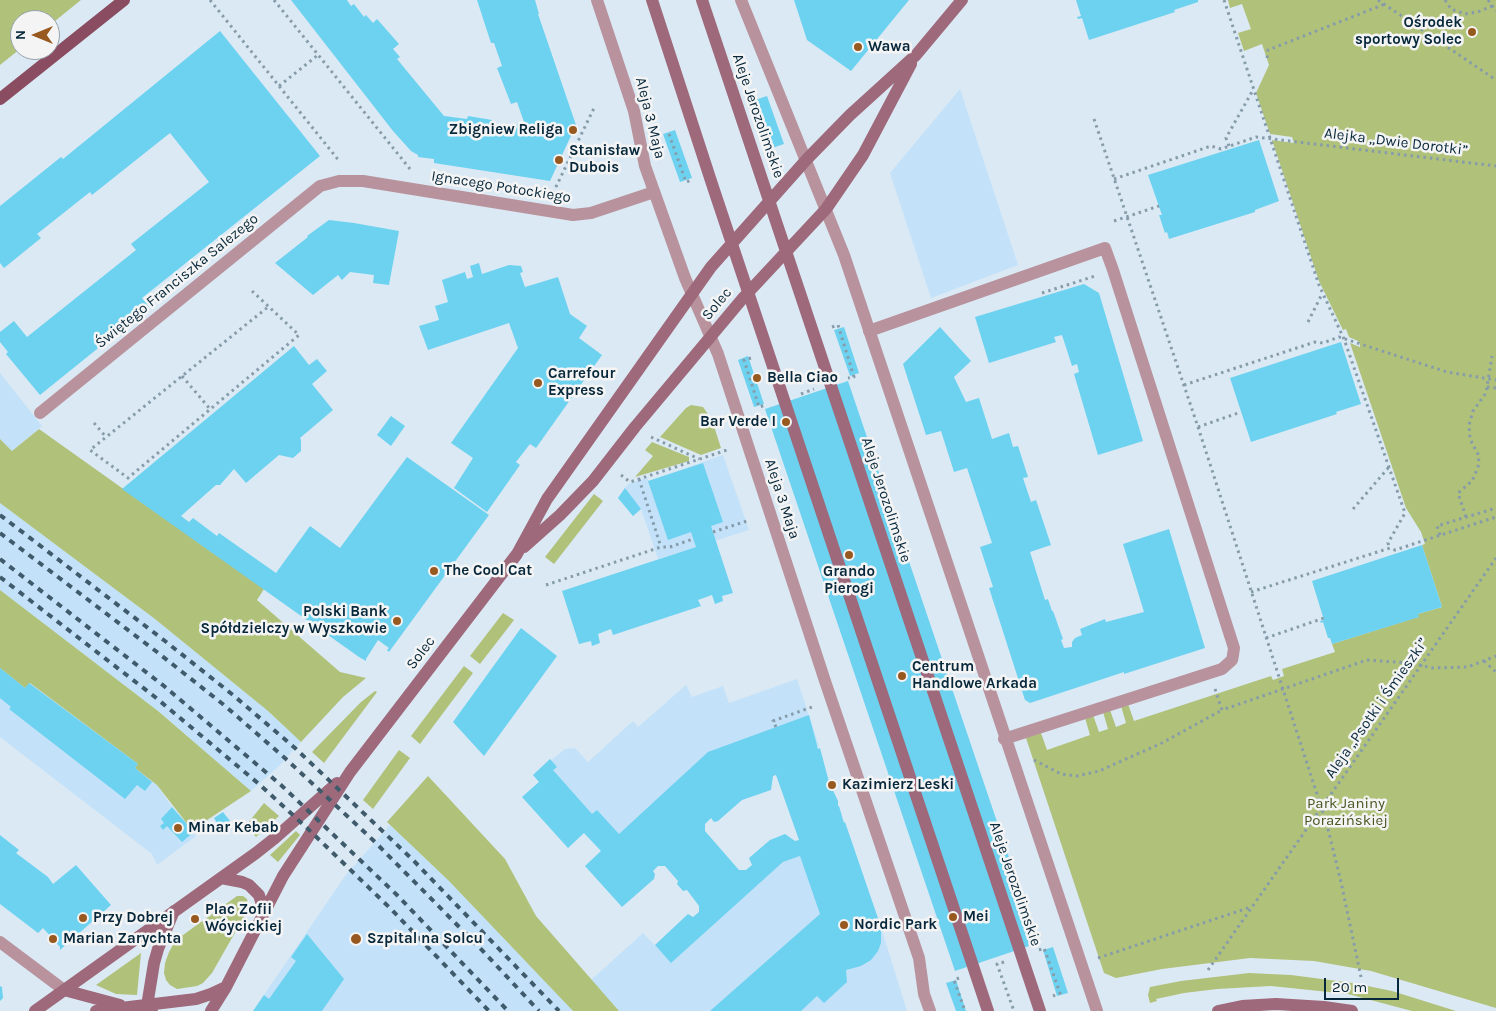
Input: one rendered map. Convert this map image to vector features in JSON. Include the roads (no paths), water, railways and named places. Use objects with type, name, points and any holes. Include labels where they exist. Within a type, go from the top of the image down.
[{"type":"main road","points":[[0,99],[124,0]]},
{"type":"street","name":"Aleja 3 Maja","points":[[597,0],[634,111],[645,166],[692,294],[718,354],[825,681],[919,958],[924,994],[930,1011]]},
{"type":"street","points":[[652,0],[988,1011]]},
{"type":"street","name":"Aleje Jerozolimskie","points":[[702,0],[1040,1011]]},
{"type":"street","points":[[741,0],[844,255],[1004,738],[1097,1011]]},
{"type":"street","name":"Solec","points":[[264,911],[283,876],[350,772],[517,554],[547,499],[711,267],[850,115],[916,55],[962,0]]},
{"type":"street","name":"Solec","points":[[517,554],[560,515],[593,481],[635,427],[743,298],[826,209],[863,155],[916,55]]},
{"type":"street","name":"Ignacego Potockiego","points":[[339,181],[364,181],[573,215],[591,213],[654,192]]},
{"type":"street","name":"Świętego Franciszka Salezego","points":[[40,413],[320,186],[339,181]]},
{"type":"street","points":[[869,330],[1105,248],[1234,648],[1232,660],[1227,666],[1210,673],[1004,738]]},
{"type":"street","name":"Solec","points":[[221,878],[275,838],[350,772]]},
{"type":"street","points":[[35,1011],[221,878],[249,885],[259,895],[264,911],[226,987],[211,1011]]},
{"type":"street","points":[[149,1008],[154,963],[158,948],[174,911]]},
{"type":"street","points":[[0,942],[64,990],[130,1008]]},
{"type":"street","points":[[96,1011],[149,1008],[196,999],[226,987]]},
{"type":"street","points":[[1218,1011],[1276,1004],[1324,1006],[1352,1011]]},
{"type":"railway","points":[[0,515],[165,641],[233,695],[295,748],[413,860],[559,1011]]},
{"type":"railway","points":[[0,533],[157,652],[224,705],[286,759],[374,841],[480,948],[539,1011]]},
{"type":"railway","points":[[0,559],[164,686],[281,785],[397,895],[508,1011]]},
{"type":"railway","points":[[0,577],[155,697],[259,784],[390,908],[489,1011]]},
{"type":"place","name":"Ośrodek sportowy Solec","points":[[1472,32]]},
{"type":"place","name":"Wawa","points":[[858,47]]},
{"type":"place","name":"Zbigniew Religa","points":[[573,130]]},
{"type":"place","name":"Stanisław Dubois","points":[[559,160]]},
{"type":"place","name":"Bella Ciao","points":[[757,378]]},
{"type":"place","name":"Carrefour Express","points":[[538,383]]},
{"type":"place","name":"Bar Verde I","points":[[786,422]]},
{"type":"place","name":"Grando Pierogi","points":[[849,555]]},
{"type":"place","name":"The Cool Cat","points":[[434,571]]},
{"type":"place","name":"Polski Bank Spółdzielczy w Wyszkowie","points":[[397,621]]},
{"type":"place","name":"Centrum Handlowe Arkada","points":[[902,676]]},
{"type":"place","name":"Kazimierz Leski","points":[[832,785]]},
{"type":"place","name":"Minar Kebab","points":[[178,828]]},
{"type":"place","name":"Mei","points":[[953,917]]},
{"type":"place","name":"Przy Dobrej","points":[[83,918]]},
{"type":"place","name":"Plac Zofii Wóycickiej","points":[[195,919]]},
{"type":"place","name":"Nordic Park","points":[[844,925]]},
{"type":"place","name":"Marian Zarychta","points":[[53,939]]},
{"type":"place","name":"Szpital na Solcu","points":[[356,939]]},
{"type":"park label","name":"Park Janiny Porazińskiej","points":[[1346,812]]}]
